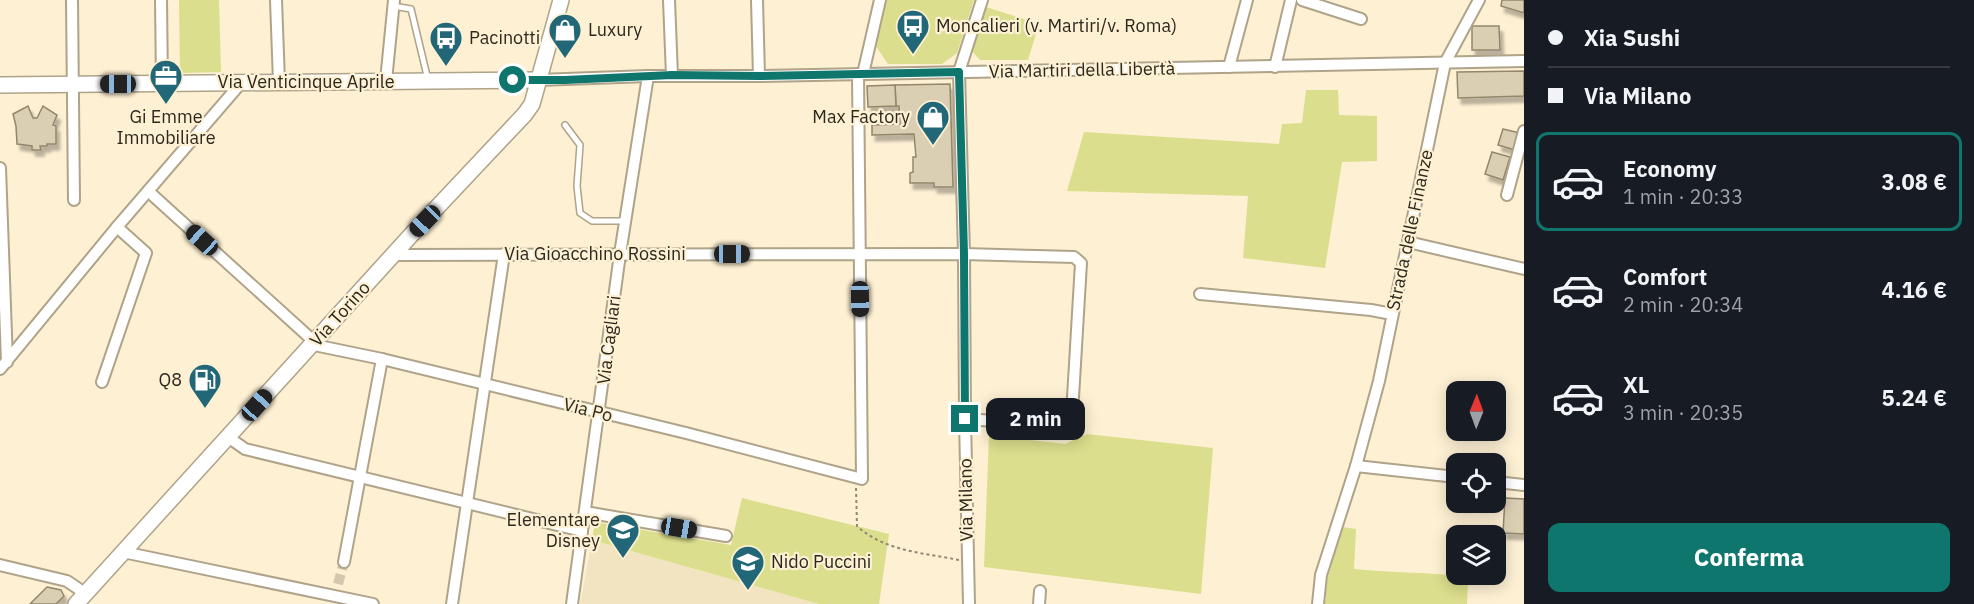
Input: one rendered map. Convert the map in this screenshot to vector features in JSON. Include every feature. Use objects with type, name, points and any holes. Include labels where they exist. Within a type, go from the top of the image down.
[{"type":"main road","name":"Via Torino","points":[[81,599],[525,114],[532,104],[561,0]]},
{"type":"main road","name":"Via Venticinque Aprile","points":[[0,85],[538,80]]},
{"type":"street","points":[[72,0],[74,200]]},
{"type":"street","points":[[161,0],[162,83]]},
{"type":"street","points":[[276,0],[279,82]]},
{"type":"street","points":[[669,0],[672,75]]},
{"type":"street","points":[[757,0],[759,76]]},
{"type":"street","points":[[859,479],[861,74],[880,0]]},
{"type":"street","name":"Via Milano","points":[[969,604],[959,72],[982,0]]},
{"type":"street","points":[[1229,67],[1247,0]]},
{"type":"street","points":[[1275,66],[1291,0]]},
{"type":"street","points":[[1302,0],[1361,19]]},
{"type":"street","name":"Strada delle Finanze","points":[[1318,604],[1321,575],[1356,466],[1379,381],[1445,63],[1479,0]]},
{"type":"street","points":[[386,81],[394,3]]},
{"type":"street","name":"Via Martiri della Libertà","points":[[538,80],[672,75],[759,76],[1524,61]]},
{"type":"street","name":"Via Cagliari","points":[[572,604],[620,254],[648,76]]},
{"type":"street","points":[[3,364],[241,83]]},
{"type":"street","points":[[1507,195],[1524,131]]},
{"type":"street","points":[[0,168],[3,364]]},
{"type":"street","points":[[148,191],[314,343]]},
{"type":"street","points":[[102,382],[146,253],[117,227]]},
{"type":"street","points":[[1408,242],[1524,269]]},
{"type":"street","points":[[452,604],[504,254]]},
{"type":"street","name":"Via Gioacchino Rossini","points":[[394,255],[964,254],[1074,257],[1081,263],[1072,414],[1067,423],[1057,425],[965,419]]},
{"type":"street","points":[[1200,294],[1371,310],[1392,314]]},
{"type":"street","name":"Via Po","points":[[314,343],[326,349],[382,359],[486,384],[686,433],[859,479]]},
{"type":"street","points":[[344,562],[382,359]]},
{"type":"street","points":[[228,437],[245,449],[582,531]]},
{"type":"street","points":[[1356,466],[1446,476]]},
{"type":"street","points":[[1506,483],[1524,485]]},
{"type":"street","points":[[585,512],[726,536]]},
{"type":"street","points":[[123,552],[373,604]]},
{"type":"street","points":[[0,565],[67,581],[81,599]]},
{"type":"street","points":[[336,596],[338,584]]},
{"type":"street","points":[[1039,604],[1040,591]]},
{"type":"lane","points":[[394,3],[411,9],[429,81]]},
{"type":"lane","points":[[565,125],[580,145],[577,186],[580,213],[592,221],[625,221]]},
{"type":"path","points":[[859,479],[857,526],[862,531],[887,545],[968,562]]},
{"type":"shaded area","name":"Elementare Disney","points":[[592,540],[726,578],[819,604],[580,604]]},
{"type":"green space","points":[[179,0],[219,0],[221,72],[180,73]]},
{"type":"green space","points":[[887,0],[974,0],[957,53],[942,64],[888,64],[873,42]]},
{"type":"green space","points":[[986,7],[1039,24],[1028,60],[980,60],[972,51]]},
{"type":"green space","points":[[1306,90],[1338,90],[1339,115],[1377,116],[1377,161],[1342,162],[1325,268],[1243,258],[1248,196],[1067,191],[1084,132],[1279,144],[1282,124],[1302,123]]},
{"type":"green space","points":[[1087,434],[1213,448],[1201,594],[984,567],[989,435],[1065,444]]},
{"type":"green space","points":[[742,498],[889,534],[879,604],[819,604],[592,540],[595,522],[731,545]]},
{"type":"green space","points":[[1342,527],[1356,529],[1354,569],[1446,575],[1446,585],[1468,585],[1467,604],[1325,604],[1327,581]]},
{"type":"building","points":[[1502,0],[1524,0],[1524,13],[1501,6]]},
{"type":"building","points":[[1472,26],[1499,26],[1500,50],[1472,50]]},
{"type":"building","points":[[1524,71],[1524,96],[1458,98],[1457,72]]},
{"type":"building","name":"Max Factory","points":[[950,84],[953,187],[934,187],[934,183],[910,183],[913,157],[916,157],[914,134],[872,135],[872,125],[900,124],[895,85]]},
{"type":"building","points":[[895,85],[896,106],[868,107],[867,86]]},
{"type":"building","points":[[28,106],[33,118],[37,118],[43,106],[57,115],[53,125],[56,126],[56,144],[40,146],[41,150],[32,150],[32,146],[17,144],[13,114]]},
{"type":"building","points":[[1503,129],[1520,133],[1515,150],[1498,145]]},
{"type":"building","points":[[1492,152],[1510,157],[1503,180],[1485,174]]},
{"type":"building","points":[[1506,498],[1524,499],[1524,534],[1506,533],[1506,525],[1503,525]]},
{"type":"building","points":[[47,587],[61,590],[64,596],[56,604],[30,604]]},
{"type":"tunnel","points":[[338,584],[344,562]]},
{"type":"place","name":"Moncalieri (v. Martiri/v. Roma)","points":[[913,55]]},
{"type":"place","name":"Luxury","points":[[565,59]]},
{"type":"place","name":"Pacinotti","points":[[446,67]]},
{"type":"place","name":"Gi Emme Immobiliare","points":[[166,105]]},
{"type":"place","name":"Max Factory","points":[[933,146]]},
{"type":"place","name":"Q8","points":[[205,409]]},
{"type":"place","name":"Elementare Disney","points":[[623,559]]},
{"type":"place","name":"Nido Puccini","points":[[748,591]]},
{"type":"route","points":[[513,80],[672,75],[759,76],[959,72],[964,254],[965,419]]}]
